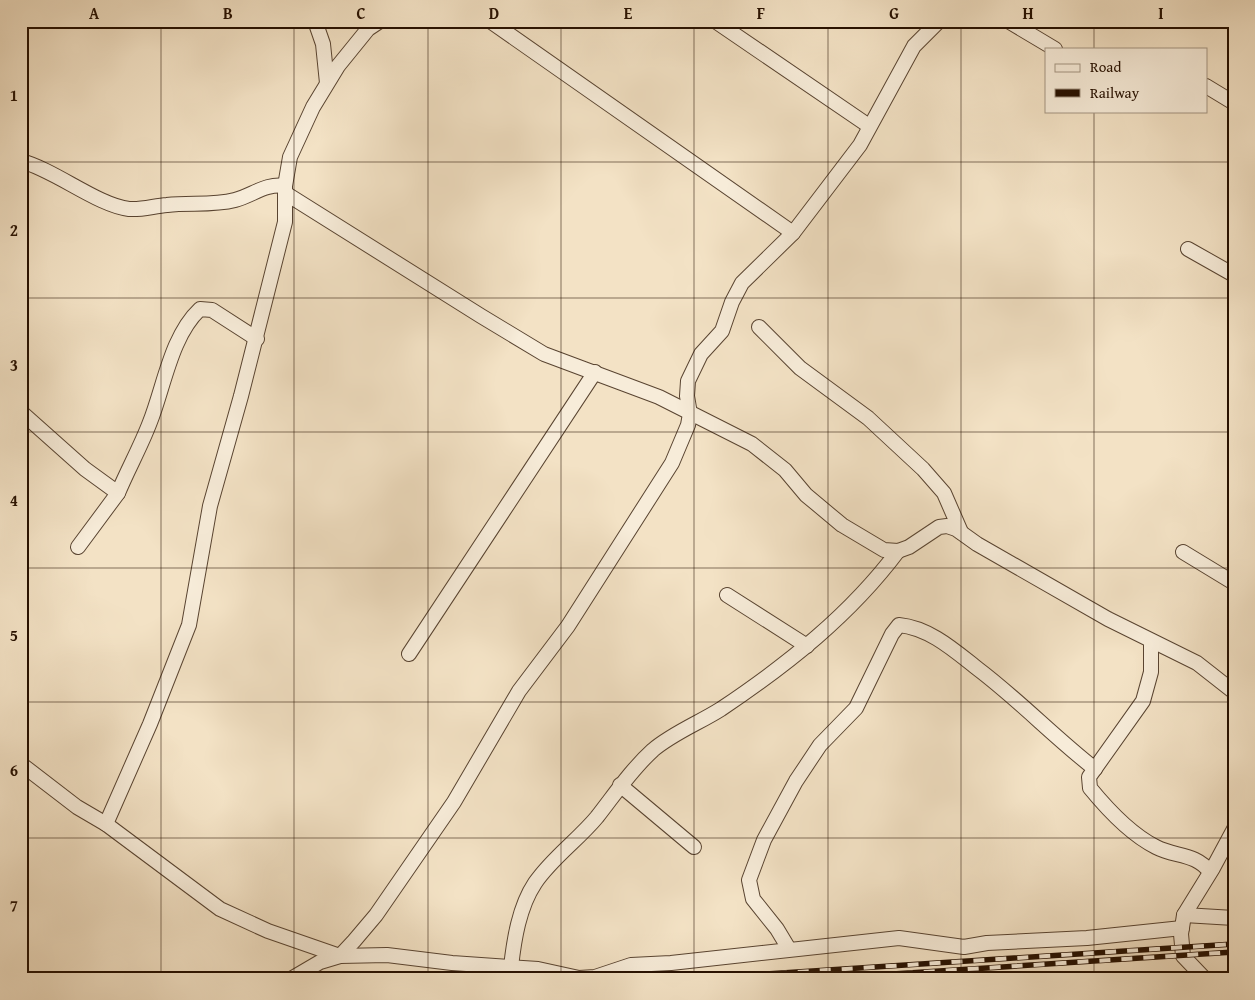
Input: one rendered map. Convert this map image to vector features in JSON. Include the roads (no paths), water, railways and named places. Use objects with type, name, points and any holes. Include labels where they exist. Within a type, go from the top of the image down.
[{"type":"street","points":[[315,21],[323,44],[327,83]]},
{"type":"street","points":[[106,824],[150,724],[189,625],[210,506],[257,338],[285,222],[285,190],[290,157],[295,141],[327,83],[351,48],[368,29],[380,21]]},
{"type":"street","points":[[490,21],[793,233]]},
{"type":"street","points":[[715,21],[869,126]]},
{"type":"street","points":[[340,956],[376,915],[454,802],[519,691],[568,626],[672,463],[682,443],[690,414],[687,396],[688,381],[695,365],[722,331],[732,302],[742,282],[793,233],[860,145],[914,46],[939,21]]},
{"type":"street","points":[[1008,21],[1054,48]]},
{"type":"street","points":[[1208,87],[1234,103]]},
{"type":"street","points":[[21,161],[113,204],[129,209],[145,209],[166,204],[207,204],[235,200],[274,184],[513,336],[550,356],[659,397],[752,444],[785,470],[806,495],[855,534],[884,550],[898,551]]},
{"type":"street","points":[[1188,249],[1234,275]]},
{"type":"street","points":[[78,547],[118,493],[150,424],[175,348],[194,315],[200,310],[212,310],[257,338]]},
{"type":"street","points":[[759,327],[800,368],[868,418],[923,469],[944,493],[961,532]]},
{"type":"street","points":[[409,654],[595,372]]},
{"type":"street","points":[[21,412],[84,469],[118,493]]},
{"type":"street","points":[[511,967],[519,924],[534,884],[596,817],[620,785],[654,749],[708,717],[754,686],[807,646],[830,627],[878,578],[898,551],[939,527],[947,526],[961,532],[977,544],[1108,620],[1197,663],[1234,692]]},
{"type":"street","points":[[1183,552],[1234,583]]},
{"type":"street","points":[[727,595],[807,646]]},
{"type":"street","points":[[789,949],[772,922],[753,900],[749,880],[764,840],[796,781],[820,745],[856,708],[892,634],[899,625],[918,629],[959,654],[1000,685],[1095,769]]},
{"type":"street","points":[[1151,641],[1151,672],[1143,701],[1089,777],[1090,788],[1123,823],[1159,848],[1199,860],[1210,872]]},
{"type":"street","points":[[21,764],[77,807],[106,824],[220,908],[268,931],[340,956]]},
{"type":"street","points":[[620,785],[694,847]]},
{"type":"street","points":[[1205,979],[1183,956],[1183,922],[1234,829]]},
{"type":"street","points":[[292,979],[320,962],[340,956],[387,955],[452,964],[538,969],[579,978],[595,976],[631,966],[899,938],[964,947],[987,942],[1087,938],[1183,922],[1234,918]]},
{"type":"railway","points":[[688,979],[1234,944]]},
{"type":"railway","points":[[814,979],[1234,952]]}]
